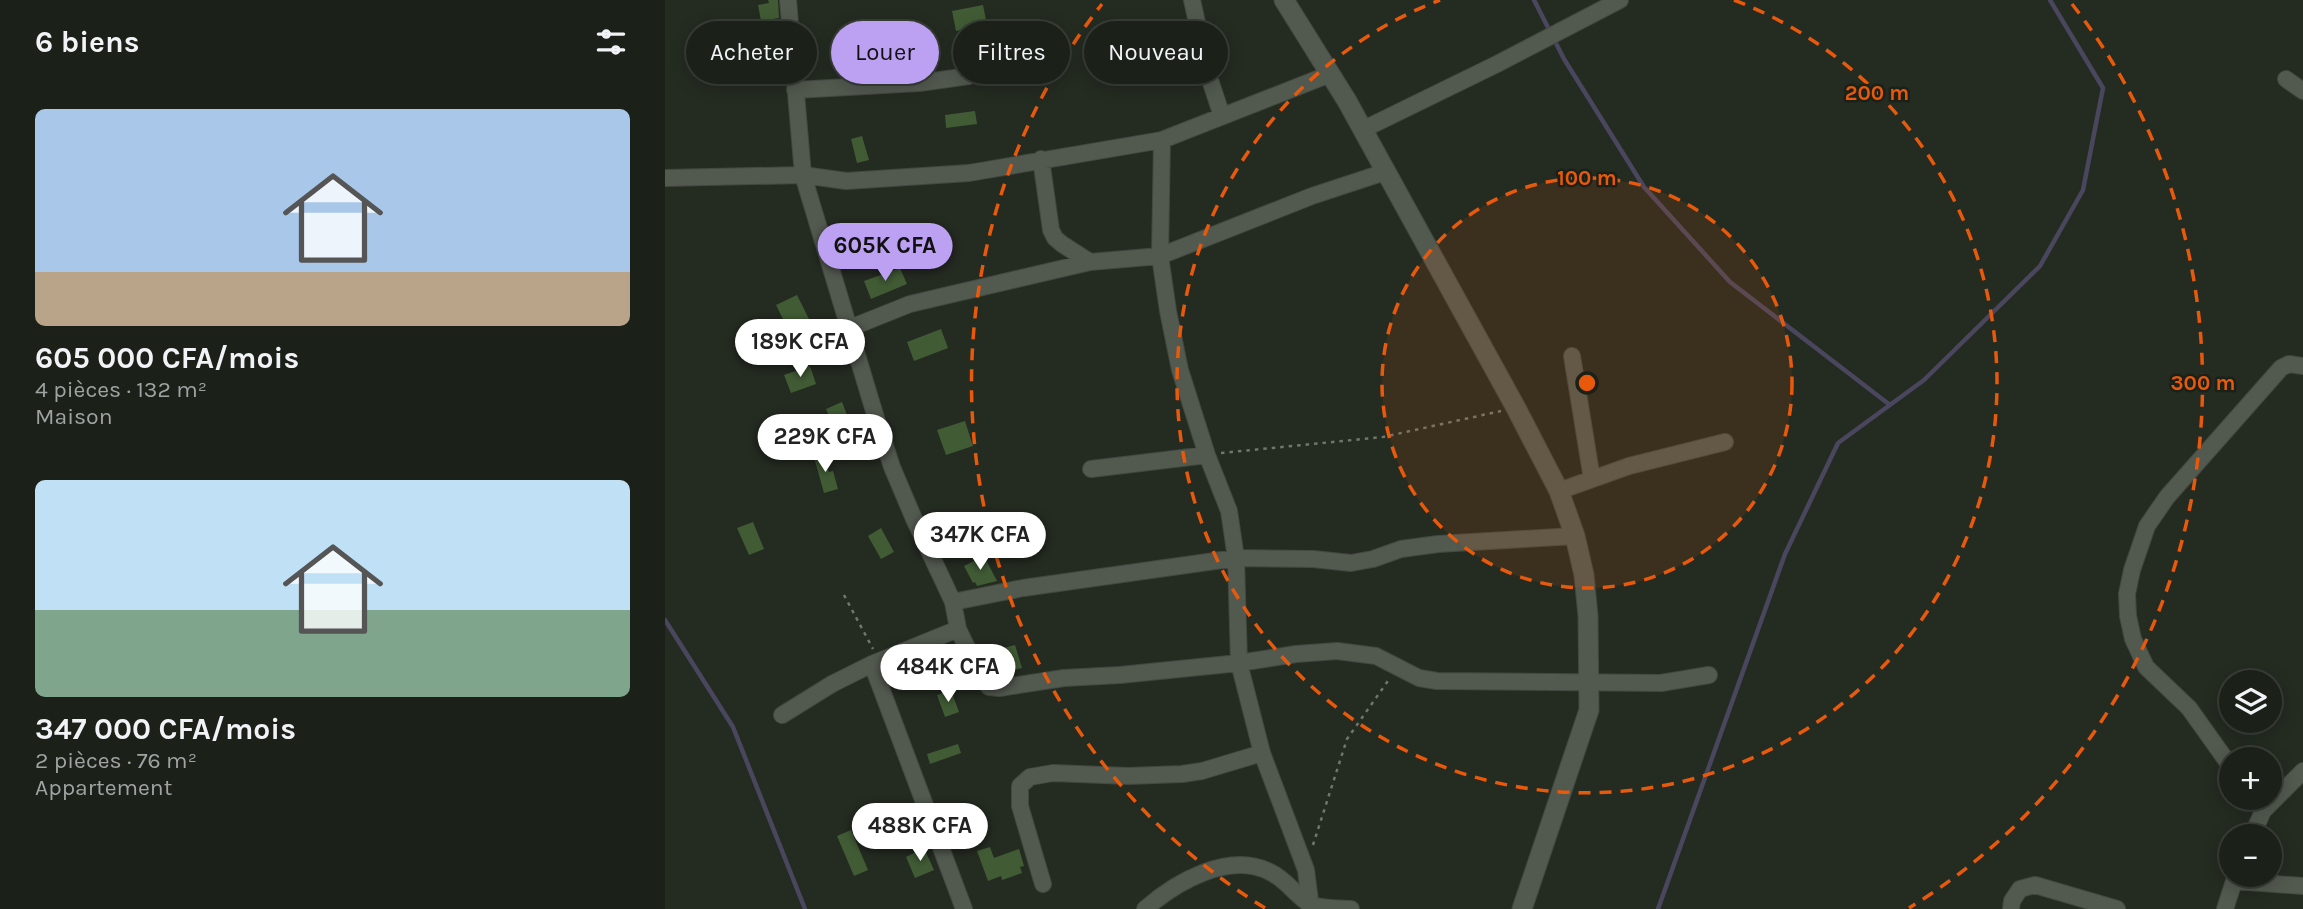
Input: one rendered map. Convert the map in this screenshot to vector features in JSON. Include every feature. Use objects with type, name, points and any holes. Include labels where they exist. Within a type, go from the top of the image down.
[{"type":"street","points":[[788,0],[803,176],[892,467],[913,519],[953,602],[958,629],[982,679],[989,687],[1337,651],[1376,656],[1419,678],[1437,681],[1661,683],[1709,675]]},
{"type":"street","points":[[1192,0],[1207,70],[1222,116]]},
{"type":"street","points":[[1284,0],[1362,130],[1516,408],[1559,491],[1575,537],[1584,575],[1588,616],[1589,710],[1522,909]]},
{"type":"street","points":[[1362,130],[1620,0]]},
{"type":"street","points":[[665,178],[803,176],[846,181],[955,175],[1162,140],[1330,74]]},
{"type":"street","points":[[795,90],[919,83],[953,78]]},
{"type":"street","points":[[2286,79],[2303,90]]},
{"type":"street","points":[[1162,140],[1160,256],[1168,311],[1180,370],[1207,455],[1229,511],[1236,558],[1239,663],[1262,753],[1305,870],[1310,907]]},
{"type":"street","points":[[1041,159],[1051,230],[1055,238],[1090,262]]},
{"type":"street","points":[[850,328],[910,304],[1090,262],[1160,256],[1312,196],[1385,172]]},
{"type":"street","points":[[1572,356],[1592,479]]},
{"type":"street","points":[[2219,750],[2189,708],[2146,667],[2133,639],[2127,594],[2131,570],[2147,526],[2167,497],[2281,368],[2289,364],[2303,366]]},
{"type":"street","points":[[1559,491],[1629,466],[1725,442]]},
{"type":"street","points":[[1091,469],[1207,455]]},
{"type":"street","points":[[953,602],[1023,588],[1236,558],[1313,559],[1351,563],[1401,549],[1438,544],[1575,537]]},
{"type":"street","points":[[782,716],[832,684],[958,629]]},
{"type":"street","points":[[876,663],[964,909]]},
{"type":"street","points":[[1043,884],[1020,806],[1020,786],[1030,777],[1053,773],[1128,776],[1182,774],[1202,771],[1262,753]]},
{"type":"street","points":[[2282,787],[2303,771]]},
{"type":"street","points":[[1145,909],[1189,880],[1220,868],[1241,864],[1271,872],[1310,907],[1351,909]]},
{"type":"street","points":[[2282,884],[2303,886]]},
{"type":"street","points":[[2011,909],[2012,901],[2020,889],[2035,885],[2117,909]]},
{"type":"street","points":[[2225,909],[2232,887]]},
{"type":"path","points":[[1207,455],[1383,437],[1516,408]]},
{"type":"path","points":[[844,595],[876,663]]},
{"type":"path","points":[[1305,870],[1347,739],[1398,667]]},
{"type":"building","points":[[768,0],[778,0],[779,18],[761,21],[758,5],[769,3]]},
{"type":"building","points":[[983,5],[986,21],[954,21],[952,11]]},
{"type":"building","points":[[975,111],[977,124],[946,128],[945,115]]},
{"type":"building","points":[[862,136],[869,160],[857,163],[851,139]]},
{"type":"building","points":[[900,268],[907,284],[871,299],[864,281]]},
{"type":"building","points":[[797,295],[815,331],[794,341],[776,305]]},
{"type":"building","points":[[941,329],[948,348],[914,361],[907,342]]},
{"type":"building","points":[[810,366],[816,384],[791,393],[784,375]]},
{"type":"building","points":[[842,402],[851,425],[835,431],[826,409]]},
{"type":"building","points":[[965,421],[973,446],[946,455],[937,430]]},
{"type":"building","points":[[816,449],[829,472],[833,471],[838,489],[824,493],[812,450]]},
{"type":"building","points":[[753,522],[764,549],[749,555],[737,528]]},
{"type":"building","points":[[1004,523],[1008,543],[994,546],[990,526]]},
{"type":"building","points":[[881,528],[894,552],[881,559],[868,536]]},
{"type":"building","points":[[984,556],[997,581],[977,586],[964,566]]},
{"type":"building","points":[[1015,645],[1022,668],[994,675],[988,652]]},
{"type":"building","points":[[951,690],[959,712],[945,717],[937,695]]},
{"type":"building","points":[[958,744],[961,753],[930,764],[927,754]]},
{"type":"building","points":[[851,830],[868,870],[854,876],[837,836]]},
{"type":"building","points":[[990,847],[994,858],[1019,849],[1024,866],[1020,867],[1022,873],[1002,880],[1001,876],[988,881],[977,851]]},
{"type":"building","points":[[924,848],[934,870],[915,878],[906,857]]},
{"type":"waterway","points":[[1534,0],[1564,59],[1644,187],[1730,282],[1890,405]]},
{"type":"waterway","points":[[1658,909],[1785,554],[1838,443],[1924,380],[2040,266],[2083,190],[2103,88],[2050,0]]},
{"type":"waterway","points":[[665,620],[733,727],[805,909]]}]
